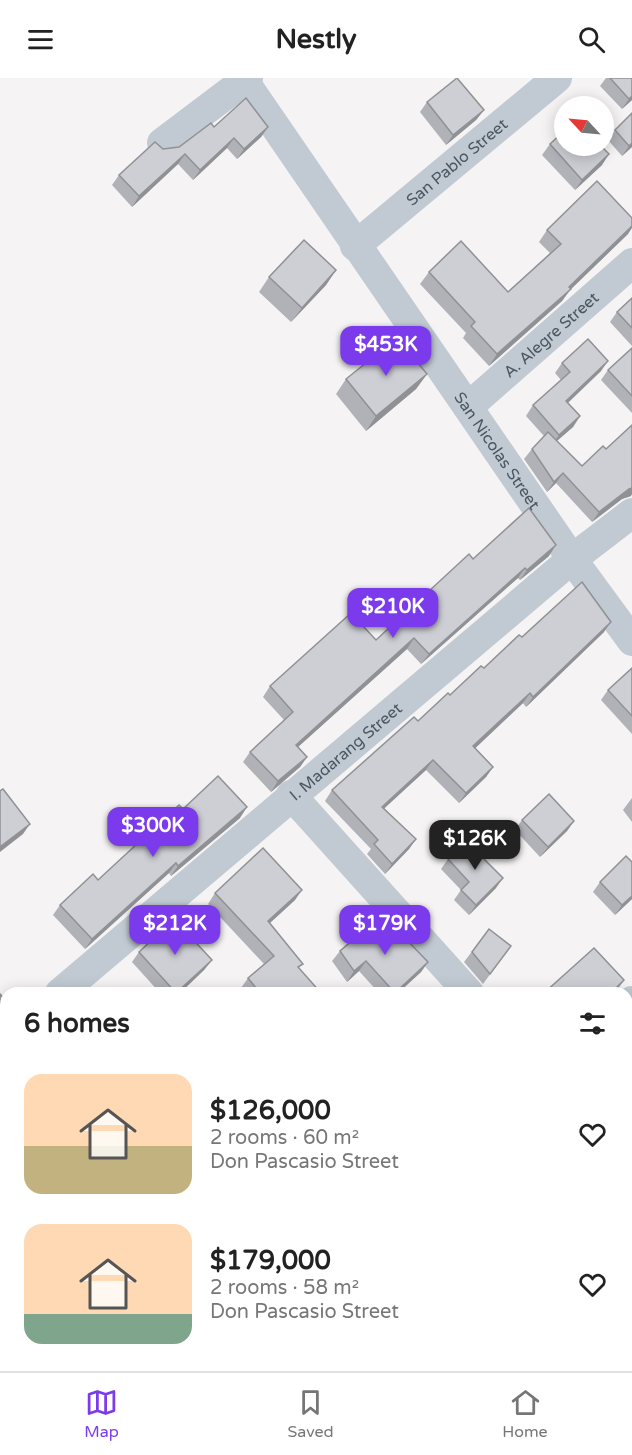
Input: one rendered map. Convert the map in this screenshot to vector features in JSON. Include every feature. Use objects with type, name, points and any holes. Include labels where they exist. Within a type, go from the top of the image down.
[{"type":"street","name":"San Pablo Street","points":[[355,246],[557,78]]},
{"type":"street","name":"San Nicolas Street","points":[[246,80],[355,246],[572,559],[632,641]]},
{"type":"street","points":[[162,142],[246,80]]},
{"type":"street","name":"A. Alegre Street","points":[[468,407],[632,263]]},
{"type":"street","name":"I. Madarang Street","points":[[67,987],[572,559],[632,513]]},
{"type":"street","points":[[291,795],[464,987]]},
{"type":"building","points":[[457,78],[484,110],[453,135],[427,102]]},
{"type":"building","points":[[610,78],[632,78],[632,96],[629,99]]},
{"type":"building","points":[[246,98],[268,127],[244,149],[234,138],[200,170],[185,154],[139,196],[119,175],[155,142],[163,149],[179,147],[211,123],[214,127]]},
{"type":"building","points":[[632,113],[632,143],[629,146],[615,130]]},
{"type":"building","points":[[561,156],[607,156],[582,180]]},
{"type":"building","points":[[597,181],[632,218],[632,226],[569,287],[571,289],[497,354],[471,326],[475,322],[429,272],[461,241],[508,292],[561,244],[547,230]]},
{"type":"building","points":[[304,240],[336,270],[302,308],[269,277]]},
{"type":"building","points":[[632,298],[632,328],[617,312]]},
{"type":"building","points":[[397,338],[427,374],[376,416],[346,379]]},
{"type":"building","points":[[588,339],[608,361],[566,401],[580,416],[559,435],[533,405],[570,372],[562,363]]},
{"type":"building","points":[[632,348],[632,396],[608,370]]},
{"type":"building","points":[[632,425],[632,488],[599,512],[563,473],[554,482],[532,449],[548,432],[582,466],[603,446],[606,449]]},
{"type":"building","points":[[529,508],[556,545],[527,570],[525,568],[429,654],[414,638],[296,745],[307,757],[278,781],[250,752],[293,712],[270,686],[351,613],[376,640],[469,554],[473,559]]},
{"type":"building","points":[[582,582],[611,622],[533,697],[530,693],[473,746],[493,767],[466,793],[433,760],[382,807],[416,839],[392,864],[374,844],[378,840],[332,790],[414,717],[418,721],[481,666],[484,668],[519,635],[522,637]]},
{"type":"building","points":[[632,668],[632,716],[608,690]]},
{"type":"building","points":[[218,776],[247,807],[178,866],[176,863],[92,939],[60,905],[93,874],[98,880],[179,805],[183,809]]},
{"type":"building","points":[[3,789],[30,824],[0,847],[0,791]]},
{"type":"building","points":[[549,794],[574,821],[548,847],[522,820]]},
{"type":"building","points":[[471,837],[486,854],[482,857],[503,878],[476,905],[461,890],[469,882],[448,859]]},
{"type":"building","points":[[263,848],[302,890],[268,921],[303,964],[298,967],[316,987],[255,987],[248,978],[274,956],[215,893]]},
{"type":"building","points":[[626,856],[632,862],[632,896],[622,905],[600,882]]},
{"type":"building","points":[[174,919],[212,960],[183,987],[171,987],[139,952]]},
{"type":"building","points":[[374,922],[394,943],[402,935],[428,962],[401,987],[390,987],[366,961],[354,971],[340,951]]},
{"type":"building","points":[[489,929],[511,946],[490,974],[472,952]]},
{"type":"building","points":[[594,948],[624,980],[617,987],[551,987]]}]
